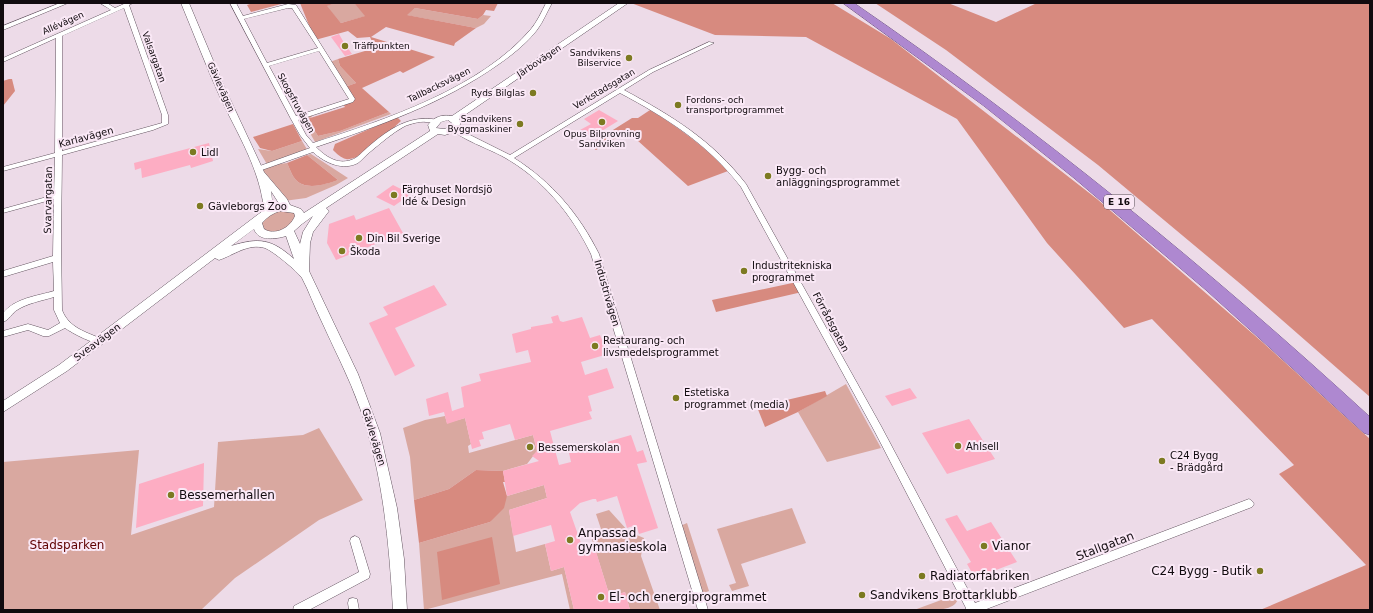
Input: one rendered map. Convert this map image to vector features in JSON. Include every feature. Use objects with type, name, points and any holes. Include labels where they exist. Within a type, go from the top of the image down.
[{"type":"highway","points":[[843,3],[878,21]]},
{"type":"highway","name":"E 16","points":[[848,3],[878,21],[962,79],[1063,156],[1166,241],[1370,420]]},
{"type":"highway","name":"E 16","points":[[856,3],[958,80],[1094,188],[1274,342],[1370,428]]},
{"type":"main road","name":"Gävlevägen","points":[[185,3],[222,91],[258,169],[269,205],[269,212]]},
{"type":"main road","name":"Järbovägen","points":[[436,121],[445,118],[454,119],[624,3]]},
{"type":"main road","points":[[269,235],[289,231],[298,216],[339,196],[436,131],[445,132],[454,129],[457,124],[454,119]]},
{"type":"main road","points":[[436,121],[432,126],[436,131]]},
{"type":"main road","name":"Gävlevägen","points":[[258,169],[284,201],[286,208]]},
{"type":"main road","points":[[305,276],[305,238],[307,231],[313,222],[339,196]]},
{"type":"main road","points":[[259,226],[269,212],[286,208],[298,216]]},
{"type":"main road","name":"Gävlevägen","points":[[259,226],[269,235],[278,239],[305,276]]},
{"type":"main road","name":"Sveavägen","points":[[3,407],[63,368],[188,272],[259,226]]},
{"type":"main road","name":"Gävlevägen","points":[[289,231],[305,276],[345,356],[376,440],[387,486],[394,531],[400,610]]},
{"type":"main road","points":[[188,272],[233,249],[260,243],[278,249],[305,276]]},
{"type":"street","points":[[3,28],[65,3]]},
{"type":"street","points":[[103,3],[115,10]]},
{"type":"street","name":"Skogsfruvägen","points":[[233,3],[294,119],[312,147],[332,163],[343,165],[356,161],[406,122],[424,118],[436,121]]},
{"type":"street","name":"Tallbacksvägen","points":[[258,169],[394,116],[444,94],[488,70],[512,53],[529,37],[541,20],[549,3]]},
{"type":"street","name":"Allévägen","points":[[3,60],[128,4]]},
{"type":"street","name":"Valsargatan","points":[[128,4],[165,116]]},
{"type":"street","points":[[241,18],[288,6],[294,6],[352,99],[351,101],[294,119]]},
{"type":"street","name":"Svarvargatan","points":[[60,35],[57,293],[58,310],[60,318],[64,324]]},
{"type":"street","name":"Verkstadsgatan","points":[[509,158],[651,71],[711,43]]},
{"type":"street","points":[[265,65],[321,49]]},
{"type":"street","name":"Förrådsgatan","points":[[620,90],[682,126],[713,150],[734,171],[744,186],[878,429],[971,610]]},
{"type":"street","name":"Karlavägen","points":[[3,169],[160,126],[165,124],[165,116]]},
{"type":"street","name":"Industrivägen","points":[[454,129],[509,158],[529,171],[565,204],[576,218],[595,254],[703,610]]},
{"type":"street","points":[[3,211],[58,196]]},
{"type":"street","points":[[3,274],[57,258]]},
{"type":"street","points":[[3,319],[7,313],[18,305],[57,293]]},
{"type":"street","points":[[3,334],[28,327],[38,332],[49,334],[64,324],[99,341]]},
{"type":"street","name":"Stallgatan","points":[[971,610],[1249,504]]},
{"type":"street","points":[[298,610],[365,574],[355,541]]},
{"type":"green space","points":[[336,3],[354,3],[366,16],[341,23],[326,6]]},
{"type":"green space","points":[[415,8],[478,19],[483,15],[491,16],[484,24],[476,28],[406,15]]},
{"type":"green space","points":[[338,59],[340,66],[356,83],[345,87],[330,62]]},
{"type":"green space","points":[[389,112],[391,114],[315,142],[301,117],[311,114],[312,117],[307,119],[318,136],[340,131]]},
{"type":"green space","points":[[302,141],[308,151],[278,162],[279,164],[287,163],[296,180],[305,185],[316,186],[338,180],[307,155],[311,154],[348,178],[306,198],[284,201],[259,169],[268,166],[258,149],[272,151]]},
{"type":"green space","points":[[293,209],[297,224],[269,235],[257,223],[269,212]]},
{"type":"green space","points":[[846,384],[881,448],[827,462],[798,412]]},
{"type":"green space","points":[[445,416],[447,423],[465,418],[471,444],[468,446],[469,453],[533,435],[537,451],[527,464],[503,471],[476,470],[449,489],[414,500],[410,457],[403,428],[425,420]]},
{"type":"green space","name":"Stadsparken","points":[[319,428],[363,500],[319,520],[235,578],[201,610],[3,610],[3,462],[139,450],[131,535],[214,507],[218,442],[303,435]]},
{"type":"green space","points":[[544,485],[547,498],[509,510],[516,552],[545,544],[551,571],[564,567],[574,610],[570,610],[562,574],[424,610],[419,543],[490,522],[507,496]]},
{"type":"green space","points":[[792,508],[806,543],[741,564],[749,586],[732,591],[729,585],[736,583],[717,529]]},
{"type":"green space","points":[[609,510],[629,532],[644,538],[641,556],[660,610],[630,610],[625,592],[610,597],[590,533],[601,529],[596,514]]},
{"type":"green space","points":[[687,523],[709,591],[698,595],[678,527]]},
{"type":"green space","points":[[955,591],[958,599],[951,607],[939,610],[914,610],[944,599],[943,596]]},
{"type":"shaded area","points":[[253,3],[285,3],[251,12],[247,5]]},
{"type":"shaded area","points":[[300,3],[336,3],[327,6],[341,23],[365,16],[354,3],[498,3],[494,11],[486,10],[478,19],[415,8],[407,15],[476,28],[455,43],[454,46],[386,27],[371,37],[435,57],[403,73],[400,71],[362,88],[389,112],[340,131],[318,136],[307,119],[345,107],[343,104],[351,101],[345,87],[356,83],[340,66],[338,59],[375,48],[370,37],[357,38],[348,31],[315,40]]},
{"type":"shaded area","points":[[631,3],[832,3],[891,39],[1097,199],[1260,340],[1370,439],[1370,610],[1260,610],[1366,565],[1279,474],[1294,465],[1152,319],[1124,328],[1047,243],[957,119],[806,37],[715,35]]},
{"type":"shaded area","points":[[875,3],[948,3],[996,22],[1037,3],[1370,3],[1370,397],[1243,286],[1098,165],[946,50]]},
{"type":"shaded area","points":[[12,79],[15,91],[3,106],[3,81]]},
{"type":"shaded area","points":[[650,110],[691,138],[728,171],[688,186],[627,131],[596,150],[589,145],[632,118],[638,118]]},
{"type":"shaded area","points":[[397,117],[401,121],[383,138],[359,156],[352,159],[346,159],[340,157],[333,150],[335,144]]},
{"type":"shaded area","points":[[293,124],[302,141],[272,151],[260,148],[253,137]]},
{"type":"shaded area","points":[[307,155],[338,180],[323,185],[311,186],[300,183],[296,180],[287,163]]},
{"type":"shaded area","points":[[797,282],[802,292],[716,312],[712,300]]},
{"type":"shaded area","points":[[825,391],[827,396],[798,412],[765,427],[757,407]]},
{"type":"shaded area","points":[[476,470],[503,471],[505,482],[503,482],[507,496],[504,508],[490,522],[419,543],[414,500],[449,489]]},
{"type":"shaded area","points":[[492,537],[500,584],[442,600],[437,552]]},
{"type":"building","name":"Träffpunkten","points":[[339,34],[352,54],[345,56],[331,37]]},
{"type":"building","name":"Opus Bilprovning Sandviken","points":[[599,110],[618,121],[592,137],[580,130],[591,124],[584,119]]},
{"type":"building","name":"Lidl","points":[[209,143],[213,161],[191,168],[190,165],[142,178],[141,168],[135,170],[134,163]]},
{"type":"building","name":"Färghuset Nordsjö Idé & Design","points":[[393,185],[411,194],[394,206],[376,197]]},
{"type":"building","name":"Din Bil Sverige","points":[[389,208],[403,233],[336,260],[327,243],[329,224],[354,215],[356,220]]},
{"type":"building","points":[[434,285],[447,305],[395,328],[415,366],[395,376],[369,323],[388,315],[383,307]]},
{"type":"building","name":"Bessemerskolan","points":[[558,315],[560,321],[563,322],[582,317],[590,338],[600,335],[608,354],[581,362],[585,375],[607,368],[614,388],[588,396],[592,411],[589,412],[592,419],[550,431],[559,465],[571,462],[569,453],[631,435],[637,452],[643,450],[647,462],[637,464],[658,528],[639,534],[636,525],[627,528],[617,496],[597,502],[596,499],[593,499],[580,503],[570,512],[582,546],[593,542],[610,597],[625,592],[630,610],[574,610],[564,567],[551,571],[545,544],[555,541],[551,525],[513,536],[509,510],[547,498],[544,485],[507,496],[503,471],[539,461],[532,456],[537,451],[533,435],[515,440],[510,424],[482,432],[484,439],[479,440],[481,446],[472,449],[465,418],[447,424],[444,412],[429,416],[426,399],[448,392],[452,411],[464,407],[461,387],[481,381],[479,374],[531,362],[528,350],[516,353],[512,334],[531,329],[531,327],[553,323],[551,317]]},
{"type":"building","points":[[910,388],[917,398],[892,406],[885,396]]},
{"type":"building","name":"Ahlsell","points":[[969,419],[995,459],[947,474],[922,433]]},
{"type":"building","name":"Bessemerhallen","points":[[204,463],[203,506],[136,528],[139,484]]},
{"type":"building","name":"Vianor","points":[[957,515],[967,531],[991,522],[1017,562],[975,578],[967,564],[971,562],[945,519]]},
{"type":"place","name":"Träffpunkten","points":[[345,46]]},
{"type":"place","name":"Sandvikens Bilservice","points":[[629,58]]},
{"type":"place","name":"Ryds Bilglas","points":[[533,93]]},
{"type":"place","name":"Fordons- och transportprogrammet","points":[[678,105]]},
{"type":"place","name":"Opus Bilprovning Sandviken","points":[[602,122]]},
{"type":"place","name":"Sandvikens Byggmaskiner","points":[[520,124]]},
{"type":"place","name":"Lidl","points":[[193,152]]},
{"type":"place","name":"Bygg- och anläggningsprogrammet","points":[[768,176]]},
{"type":"place","name":"Färghuset Nordsjö Idé & Design","points":[[394,195]]},
{"type":"place","name":"Gävleborgs Zoo","points":[[200,206]]},
{"type":"place","name":"Din Bil Sverige","points":[[359,238]]},
{"type":"place","name":"Škoda","points":[[342,251]]},
{"type":"place","name":"Industritekniska programmet","points":[[744,271]]},
{"type":"place","name":"Restaurang- och livsmedelsprogrammet","points":[[595,346]]},
{"type":"place","name":"Estetiska programmet (media)","points":[[676,398]]},
{"type":"place","name":"Ahlsell","points":[[958,446]]},
{"type":"place","name":"Bessemerskolan","points":[[530,447]]},
{"type":"place","name":"C24 Bygg - Brädgård","points":[[1162,461]]},
{"type":"place","name":"Bessemerhallen","points":[[171,495]]},
{"type":"place","name":"Anpassad gymnasieskola","points":[[570,540]]},
{"type":"place","name":"Vianor","points":[[984,546]]},
{"type":"place","name":"C24 Bygg - Butik","points":[[1260,571]]},
{"type":"place","name":"Radiatorfabriken","points":[[922,576]]},
{"type":"place","name":"Sandvikens Brottarklubb","points":[[862,595]]},
{"type":"place","name":"El- och energiprogrammet","points":[[601,597]]}]
